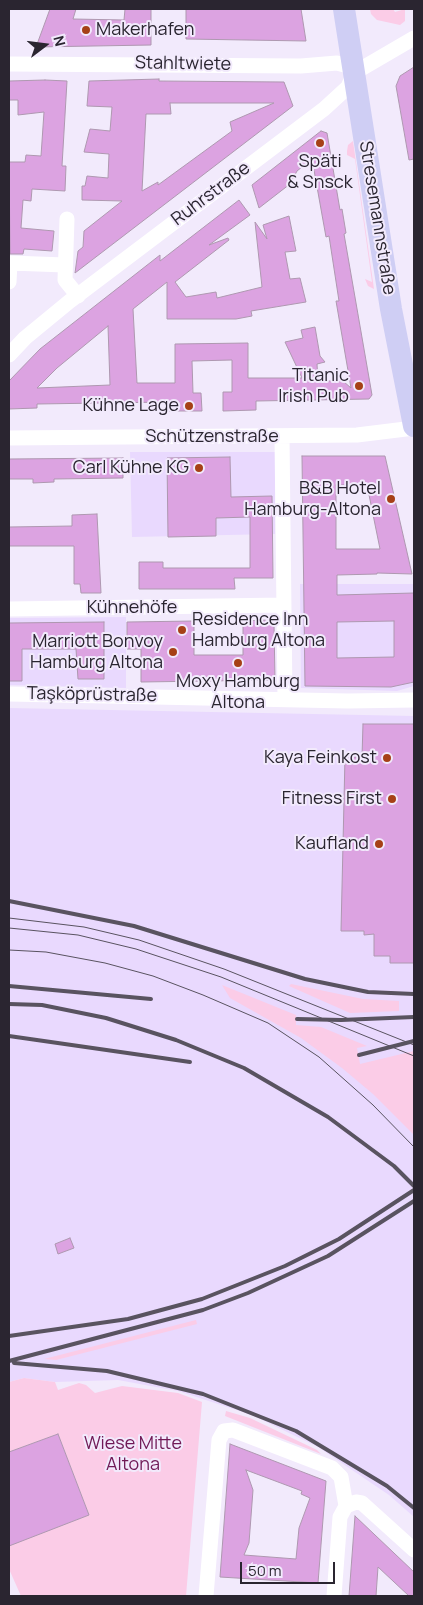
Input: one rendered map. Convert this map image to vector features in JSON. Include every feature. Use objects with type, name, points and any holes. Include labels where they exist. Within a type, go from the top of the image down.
[{"type":"main road","name":"Stresemannstraße","points":[[344,9],[392,318],[414,427]]},
{"type":"street","name":"Ruhrstraße","points":[[9,355],[25,338],[78,296],[324,109],[348,87],[354,73],[414,38]]},
{"type":"street","name":"Stahltwiete","points":[[9,64],[301,66],[337,63],[348,66],[354,73]]},
{"type":"street","points":[[67,219],[65,280],[78,296]]},
{"type":"street","points":[[9,282],[10,262],[65,265]]},
{"type":"street","name":"Schützenstraße","points":[[9,438],[357,435],[414,427]]},
{"type":"street","points":[[282,437],[285,699]]},
{"type":"street","name":"Kühnehöfe","points":[[9,609],[284,605]]},
{"type":"street","name":"Taşköprüstraße","points":[[9,694],[414,700]]},
{"type":"street","points":[[215,1596],[206,1596],[219,1440],[224,1431],[233,1430],[332,1468],[341,1477],[346,1506],[340,1517],[334,1596]]},
{"type":"street","points":[[346,1506],[356,1502],[362,1503],[414,1550]]},
{"type":"shaded area","points":[[130,452],[275,452],[275,534],[132,537]]},
{"type":"shaded area","points":[[300,584],[414,584],[414,686],[397,691],[301,688]]},
{"type":"shaded area","points":[[126,617],[126,688],[9,685],[9,618]]},
{"type":"shaded area","points":[[9,708],[414,716],[414,1517],[389,1495],[318,1447],[252,1415],[178,1391],[118,1380],[55,1382],[24,1378],[9,1382]]},
{"type":"green space","points":[[370,9],[393,9],[395,12],[405,9],[405,21],[400,25],[377,20],[371,14]]},
{"type":"green space","points":[[353,141],[374,289],[368,286],[365,279],[372,282],[355,159],[347,155],[348,145]]},
{"type":"green space","points":[[291,984],[363,999],[399,1001],[399,1011],[350,1013],[289,986]]},
{"type":"green space","points":[[222,985],[296,1015],[296,1025],[321,1027],[367,1046],[357,1048],[360,1064],[414,1051],[414,1135],[373,1094],[342,1068],[301,1038],[230,998]]},
{"type":"green space","points":[[196,1320],[197,1324],[56,1360],[44,1359]]},
{"type":"green space","name":"Wiese Mitte Altona","points":[[24,1378],[55,1382],[58,1390],[79,1383],[86,1385],[95,1393],[122,1386],[178,1393],[202,1402],[186,1596],[21,1596],[9,1569],[9,1545],[89,1515],[58,1434],[9,1452],[9,1382]]},
{"type":"green space","points":[[226,1411],[250,1418],[317,1450],[321,1454],[225,1416]]},
{"type":"building","points":[[50,9],[76,9],[73,19],[124,20],[125,9],[151,9],[151,45],[36,47]]},
{"type":"building","points":[[186,9],[301,9],[306,41],[186,39]]},
{"type":"building","points":[[414,67],[414,159],[409,160],[396,86],[400,76]]},
{"type":"building","points":[[159,79],[159,81],[284,82],[293,106],[75,273],[78,251],[83,247],[84,231],[122,201],[82,200],[82,186],[85,186],[87,176],[108,178],[109,154],[84,152],[90,129],[110,131],[112,107],[87,106],[89,81]],"holes":[[[170,103],[274,103],[230,122],[232,131],[158,185],[158,182],[142,191],[146,114],[171,114]]]},
{"type":"building","points":[[9,81],[67,81],[62,166],[66,166],[65,191],[32,189],[31,201],[23,200],[21,228],[54,231],[52,251],[24,249],[23,254],[10,254],[9,162],[25,162],[26,155],[41,156],[44,112],[18,115],[18,100],[9,100]]},
{"type":"building","points":[[321,131],[327,133],[340,210],[342,209],[346,233],[344,234],[372,395],[369,399],[256,401],[256,410],[223,411],[223,392],[232,392],[232,360],[192,361],[193,393],[201,393],[202,411],[169,411],[168,402],[37,404],[37,408],[9,409],[9,381],[40,349],[160,255],[160,261],[239,200],[250,215],[209,245],[228,238],[229,240],[175,282],[186,297],[216,292],[217,298],[262,287],[255,222],[267,239],[263,225],[289,216],[296,251],[285,252],[290,279],[300,278],[306,302],[251,311],[252,316],[236,319],[167,319],[167,282],[133,309],[137,383],[175,383],[175,344],[248,343],[248,378],[302,378],[285,342],[303,338],[301,330],[315,327],[320,356],[325,362],[317,364],[318,381],[343,381],[351,388],[336,301],[339,301],[329,236],[326,237],[312,159],[297,171],[290,184],[259,208],[252,185]],"holes":[[[108,326],[110,385],[37,388],[57,368]]]},
{"type":"building","points":[[302,456],[385,456],[412,574],[337,575],[337,595],[414,593],[414,682],[391,687],[305,686]],"holes":[[[336,485],[367,485],[380,549],[336,549]],[[394,621],[394,657],[337,658],[337,622]]]},
{"type":"building","points":[[230,457],[231,497],[272,496],[273,578],[234,578],[235,589],[139,589],[139,562],[163,562],[163,568],[250,568],[250,517],[216,518],[216,536],[168,537],[167,458]]},
{"type":"building","points":[[123,458],[123,478],[54,479],[54,482],[33,483],[33,479],[9,479],[9,459]]},
{"type":"building","points":[[97,514],[101,593],[81,593],[80,584],[74,584],[74,546],[9,546],[9,527],[72,526],[72,515]]},
{"type":"building","name":"Marriott Bonvoy Hamburg Altona","points":[[268,620],[268,624],[274,624],[275,680],[141,682],[141,649],[127,649],[127,622],[194,621],[194,655],[243,655],[243,621]]},
{"type":"building","points":[[104,622],[104,679],[78,679],[76,649],[22,649],[22,681],[9,681],[9,623]]},
{"type":"building","name":"Kaufland","points":[[363,724],[414,724],[414,963],[390,963],[390,956],[374,956],[374,934],[364,935],[364,931],[341,931],[345,757],[362,757]]},
{"type":"building","points":[[70,1238],[74,1248],[58,1254],[55,1244]]},
{"type":"building","points":[[58,1434],[89,1515],[9,1546],[9,1452]]},
{"type":"building","points":[[230,1444],[326,1481],[318,1583],[220,1577]],"holes":[[[246,1470],[302,1491],[301,1494],[310,1498],[299,1528],[296,1559],[244,1555],[249,1543],[253,1490]]]},
{"type":"building","points":[[355,1516],[414,1572],[414,1596],[409,1596],[378,1567],[376,1596],[349,1596]]},
{"type":"tram line","points":[[9,918],[84,927],[139,940],[224,969],[414,1045]]},
{"type":"tram line","points":[[9,928],[78,935],[136,949],[221,977],[414,1056]]},
{"type":"tram line","points":[[9,950],[46,952],[105,963],[153,976],[268,1023],[319,1057],[373,1105],[414,1147]]},
{"type":"railway","points":[[9,901],[134,926],[305,979],[368,992],[414,994]]},
{"type":"railway","points":[[9,986],[151,999]]},
{"type":"railway","points":[[9,1004],[42,1005],[106,1018],[176,1040],[244,1068],[328,1117],[394,1166],[414,1186]]},
{"type":"railway","points":[[297,1019],[341,1020],[414,1017]]},
{"type":"railway","points":[[9,1036],[190,1062]]},
{"type":"railway","points":[[359,1055],[414,1041]]},
{"type":"railway","points":[[9,1336],[128,1319],[202,1299],[285,1266],[339,1239],[414,1190]]},
{"type":"railway","points":[[9,1361],[203,1310],[248,1293],[328,1256],[414,1201]]},
{"type":"railway","points":[[14,1363],[107,1371],[203,1394],[296,1431],[387,1486],[414,1508]]},
{"type":"place","name":"Makerhafen","points":[[86,30]]},
{"type":"place","name":"Späti & Snsck","points":[[320,143]]},
{"type":"place","name":"Titanic Irish Pub","points":[[359,386]]},
{"type":"place","name":"Kühne Lage","points":[[189,406]]},
{"type":"place","name":"Carl Kühne KG","points":[[199,468]]},
{"type":"place","name":"B&B Hotel Hamburg-Altona","points":[[391,499]]},
{"type":"place","name":"Residence Inn Hamburg Altona","points":[[182,630]]},
{"type":"place","name":"Marriott Bonvoy Hamburg Altona","points":[[173,652]]},
{"type":"place","name":"Moxy Hamburg Altona","points":[[238,663]]},
{"type":"place","name":"Kaya Feinkost","points":[[387,758]]},
{"type":"place","name":"Fitness First","points":[[392,799]]},
{"type":"place","name":"Kaufland","points":[[379,844]]}]
